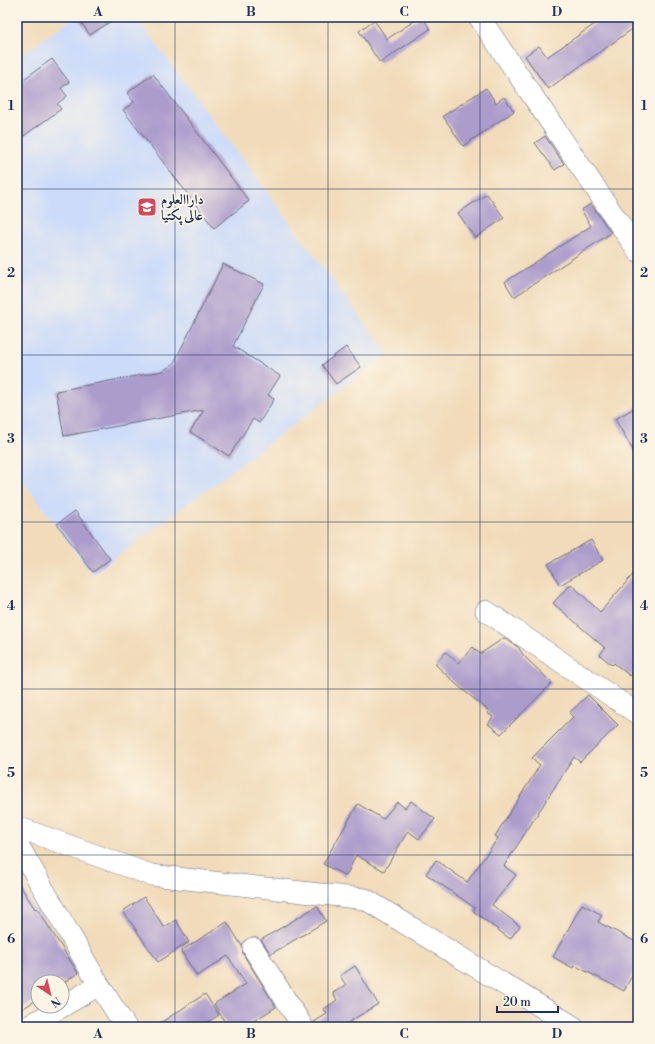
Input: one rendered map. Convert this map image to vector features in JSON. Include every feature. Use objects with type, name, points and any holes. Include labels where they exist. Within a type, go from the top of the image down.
[{"type":"street","points":[[479,17],[638,251]]},
{"type":"street","points":[[486,611],[638,714]]},
{"type":"street","points":[[17,827],[151,875],[365,899],[574,1027]]},
{"type":"street","points":[[17,843],[99,986],[126,1027]]},
{"type":"street","points":[[253,948],[303,1027]]},
{"type":"street","points":[[27,1027],[99,986]]},
{"type":"shaded area","name":"داراالعلوم عالی پکتیا","points":[[74,17],[136,17],[388,354],[93,575],[17,473],[17,59]]},
{"type":"building","points":[[77,17],[117,17],[90,35]]},
{"type":"building","points":[[420,17],[423,17],[430,29],[380,63],[359,31],[374,20],[387,39]]},
{"type":"building","points":[[605,17],[638,17],[638,25],[548,89],[525,56],[539,46],[547,57]]},
{"type":"building","points":[[52,59],[69,82],[61,88],[67,96],[57,104],[61,109],[17,141],[17,84]]},
{"type":"building","points":[[153,74],[249,201],[214,228],[123,110],[134,102],[127,93]]},
{"type":"building","points":[[486,88],[496,103],[504,97],[514,111],[463,146],[443,116]]},
{"type":"building","points":[[545,136],[564,164],[555,170],[535,143]]},
{"type":"building","points":[[487,194],[504,218],[475,238],[458,213]]},
{"type":"building","points":[[591,204],[611,233],[514,297],[505,282],[591,226],[581,210]]},
{"type":"building","points":[[223,264],[264,284],[233,346],[280,376],[268,395],[274,399],[259,423],[253,419],[229,456],[190,432],[204,410],[64,436],[56,391],[163,371],[174,363]]},
{"type":"building","points":[[346,347],[361,367],[336,384],[322,365]]},
{"type":"building","points":[[638,406],[638,459],[615,419]]},
{"type":"building","points":[[75,511],[110,559],[93,572],[57,524]]},
{"type":"building","points":[[591,540],[603,560],[560,585],[548,564]]},
{"type":"building","points":[[638,569],[638,665],[630,676],[614,663],[612,665],[600,655],[605,648],[553,603],[571,584],[600,612]]},
{"type":"building","points":[[504,638],[518,647],[524,656],[552,683],[501,734],[488,724],[493,717],[487,713],[489,711],[457,685],[435,664],[446,652],[458,663],[473,647],[480,654]]},
{"type":"building","points":[[588,695],[618,725],[580,762],[574,757],[504,866],[516,875],[492,905],[520,926],[510,939],[473,911],[475,908],[426,874],[436,860],[467,882],[498,838],[495,836],[540,765],[532,758],[573,717],[569,713]]},
{"type":"building","points":[[411,801],[435,819],[419,839],[408,831],[384,871],[356,855],[346,876],[323,864],[358,804],[383,819],[397,802],[405,808]]},
{"type":"building","points":[[17,881],[35,909],[37,908],[78,973],[70,978],[70,974],[30,974],[30,1004],[17,1012]]},
{"type":"building","points":[[144,897],[164,927],[176,920],[189,942],[158,962],[123,911]]},
{"type":"building","points":[[582,904],[602,915],[598,922],[638,943],[638,963],[624,991],[574,965],[573,968],[553,957]]},
{"type":"building","points":[[317,906],[326,921],[271,954],[261,940]]},
{"type":"building","points":[[227,922],[242,946],[243,954],[276,1007],[244,1027],[228,1027],[214,1004],[246,984],[228,956],[197,976],[181,951]]},
{"type":"building","points":[[355,966],[378,1004],[341,1027],[315,1027],[314,1022],[327,1014],[324,1009],[337,1000],[333,993],[346,985],[340,976]]},
{"type":"building","points":[[205,994],[219,1015],[200,1027],[154,1027]]},
{"type":"place","name":"داراالعلوم عالی پکتیا","points":[[147,207]]}]
